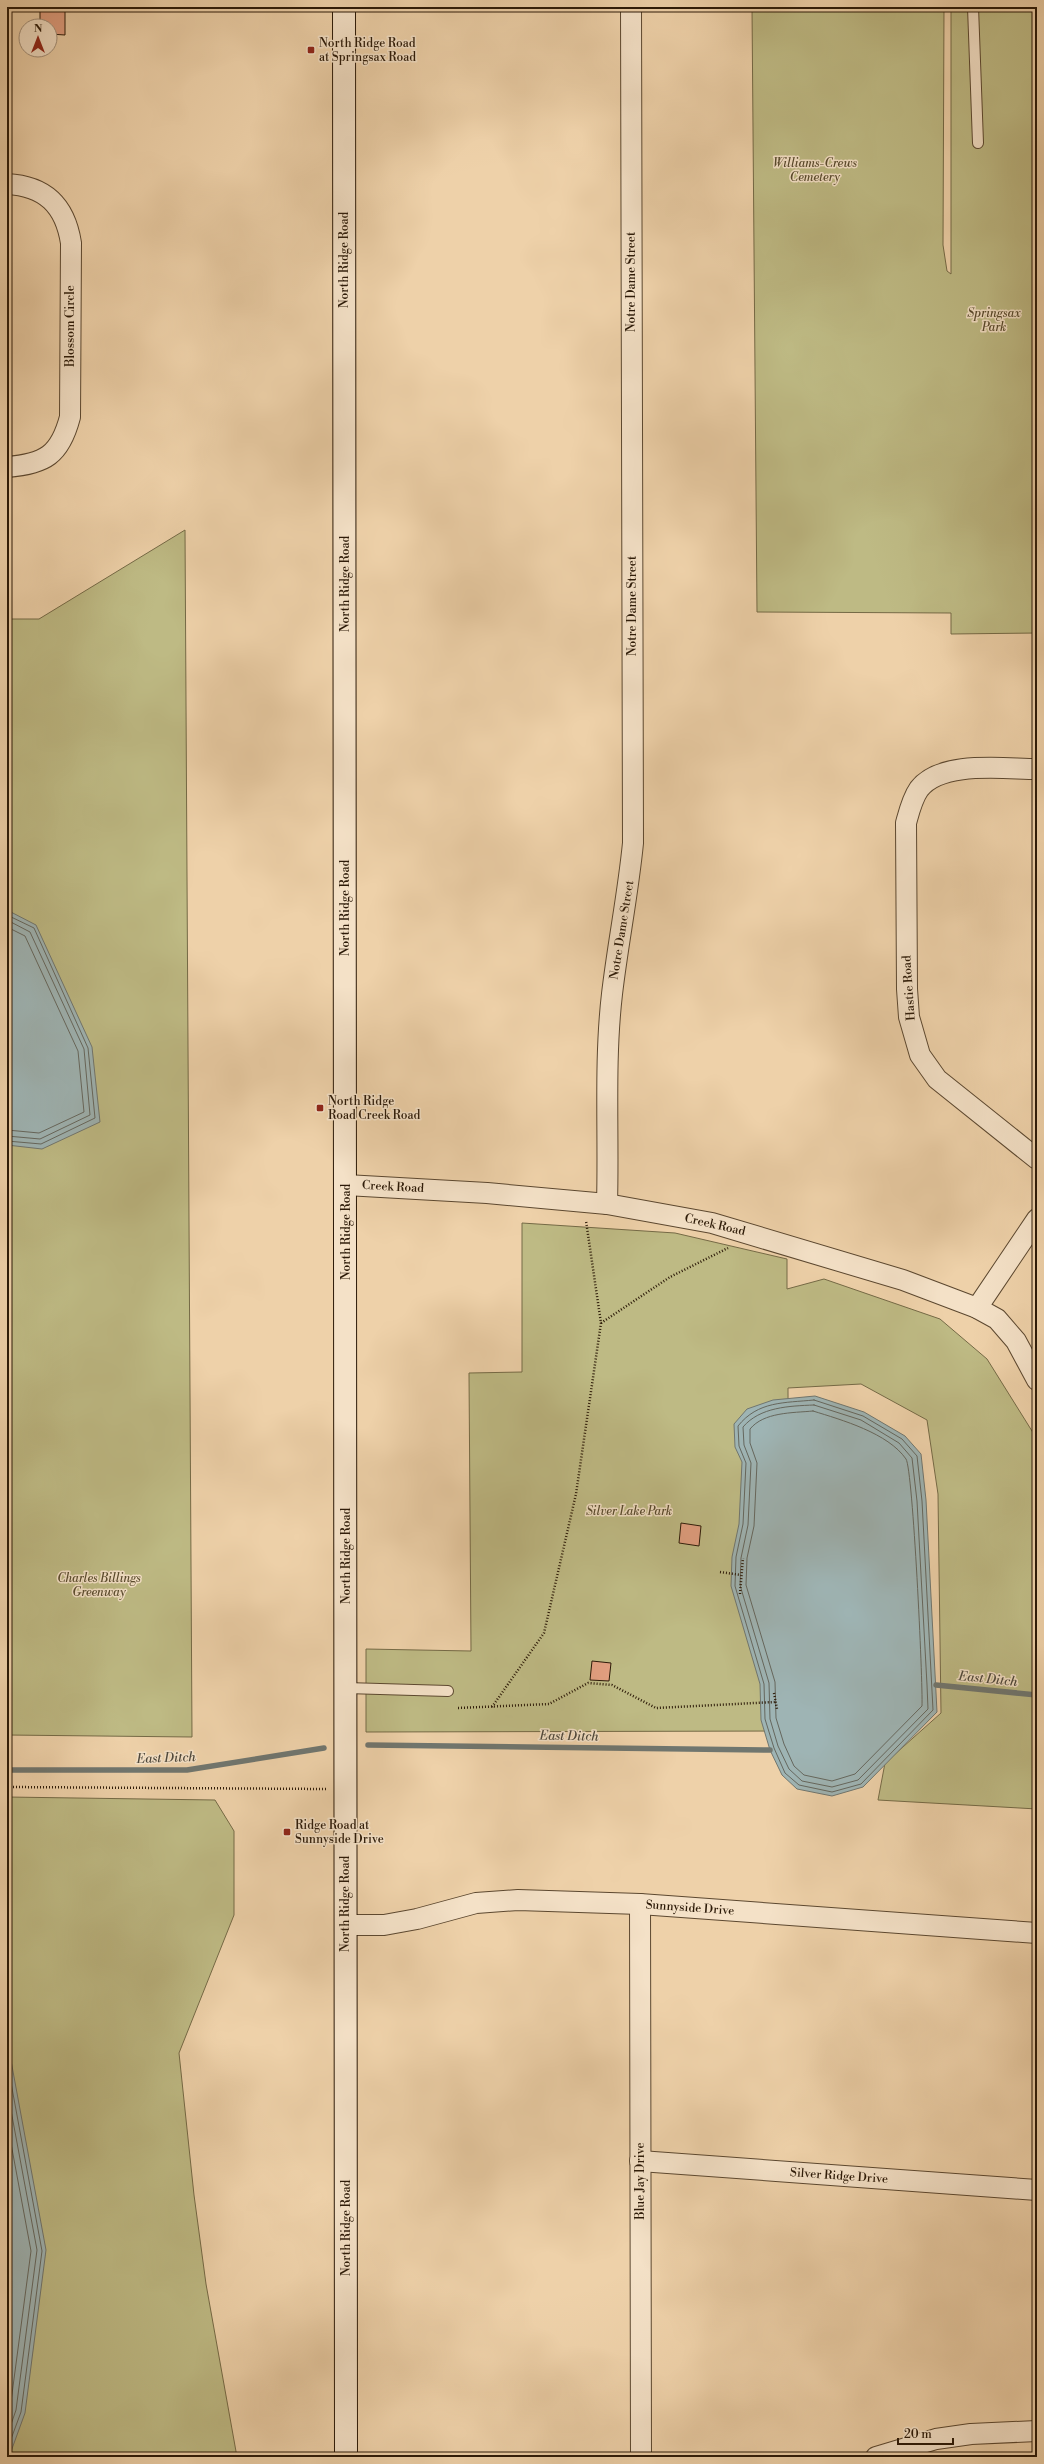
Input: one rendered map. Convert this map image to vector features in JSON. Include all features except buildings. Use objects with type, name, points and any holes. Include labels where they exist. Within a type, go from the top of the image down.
[{"type":"street","name":"North Ridge Road","points":[[344,7],[346,2457]]},
{"type":"street","name":"Notre Dame Street","points":[[607,1204],[608,1044],[612,993],[629,893],[633,843],[631,7]]},
{"type":"street","name":"Blossom Circle","points":[[7,184],[23,185],[47,195],[60,210],[68,226],[71,243],[70,417],[65,435],[59,447],[46,458],[28,465],[7,466]]},
{"type":"street","name":"Hastie Road","points":[[1037,769],[962,768],[935,775],[919,788],[910,808],[906,823],[909,1017],[920,1055],[937,1079],[1037,1160]]},
{"type":"street","name":"Creek Road","points":[[346,1185],[487,1193],[607,1204],[712,1222],[903,1280],[977,1308],[997,1319],[1016,1342],[1037,1380]]},
{"type":"street","points":[[977,1308],[1037,1219]]},
{"type":"street","name":"Sunnyside Drive","points":[[346,1925],[384,1925],[417,1919],[476,1903],[518,1900],[640,1904],[1037,1933]]},
{"type":"street","name":"Blue Jay Drive","points":[[640,1904],[641,2457]]},
{"type":"street","name":"Silver Ridge Drive","points":[[640,2161],[1037,2190]]},
{"type":"street","points":[[876,2457],[936,2439],[971,2434],[1037,2431]]},
{"type":"lane","points":[[973,7],[978,143]]},
{"type":"lane","points":[[346,1688],[448,1691]]},
{"type":"path","points":[[492,1707],[544,1633],[576,1494],[601,1323],[585,1227]]},
{"type":"path","points":[[601,1323],[670,1277],[755,1235]]},
{"type":"path","points":[[740,1594],[743,1558]]},
{"type":"path","points":[[720,1572],[741,1575]]},
{"type":"path","points":[[458,1708],[548,1704],[588,1683],[612,1685],[656,1708],[775,1702]]},
{"type":"path","points":[[774,1693],[777,1709]]},
{"type":"path","points":[[7,1787],[328,1789]]},
{"type":"green space","points":[[752,7],[944,7],[943,245],[947,271],[951,274],[951,7],[1037,7],[1037,633],[951,634],[951,613],[757,612]]},
{"type":"green space","name":"Charles Billings Greenway","points":[[185,530],[192,1737],[7,1735],[7,619],[39,619]]},
{"type":"green space","name":"Silver Lake Park","points":[[522,1223],[675,1233],[787,1259],[787,1289],[824,1279],[940,1319],[987,1359],[1037,1439],[1037,1809],[878,1800],[885,1763],[941,1713],[938,1494],[927,1420],[861,1384],[788,1388],[789,1731],[366,1732],[366,1649],[471,1651],[469,1373],[522,1372]]},
{"type":"green space","points":[[7,1797],[215,1800],[234,1831],[234,1915],[179,2053],[194,2195],[206,2284],[237,2457],[7,2457]]},
{"type":"water","points":[[7,910],[36,925],[92,1047],[100,1122],[42,1149],[7,1145]]},
{"type":"water","points":[[815,1396],[864,1412],[905,1436],[921,1454],[926,1500],[937,1712],[863,1787],[832,1796],[797,1789],[782,1775],[770,1750],[761,1720],[760,1684],[731,1586],[732,1557],[739,1524],[742,1462],[735,1447],[734,1424],[747,1409],[773,1400]]},
{"type":"water","points":[[7,2039],[46,2250],[25,2413],[9,2457]]},
{"type":"waterway","name":"East Ditch","points":[[936,1685],[1037,1695]]},
{"type":"waterway","name":"East Ditch","points":[[368,1745],[770,1750]]},
{"type":"waterway","name":"East Ditch","points":[[7,1770],[187,1770],[324,1748]]},
{"type":"place","name":"North Ridge Road at Springsax Road","points":[[311,50]]},
{"type":"place","name":"North Ridge Road Creek Road","points":[[320,1108]]},
{"type":"place","name":"Ridge Road at Sunnyside Drive","points":[[287,1832]]},
{"type":"park label","name":"Williams-Crews Cemetery","points":[[815,170]]},
{"type":"park label","name":"Springsax Park","points":[[994,320]]}]
